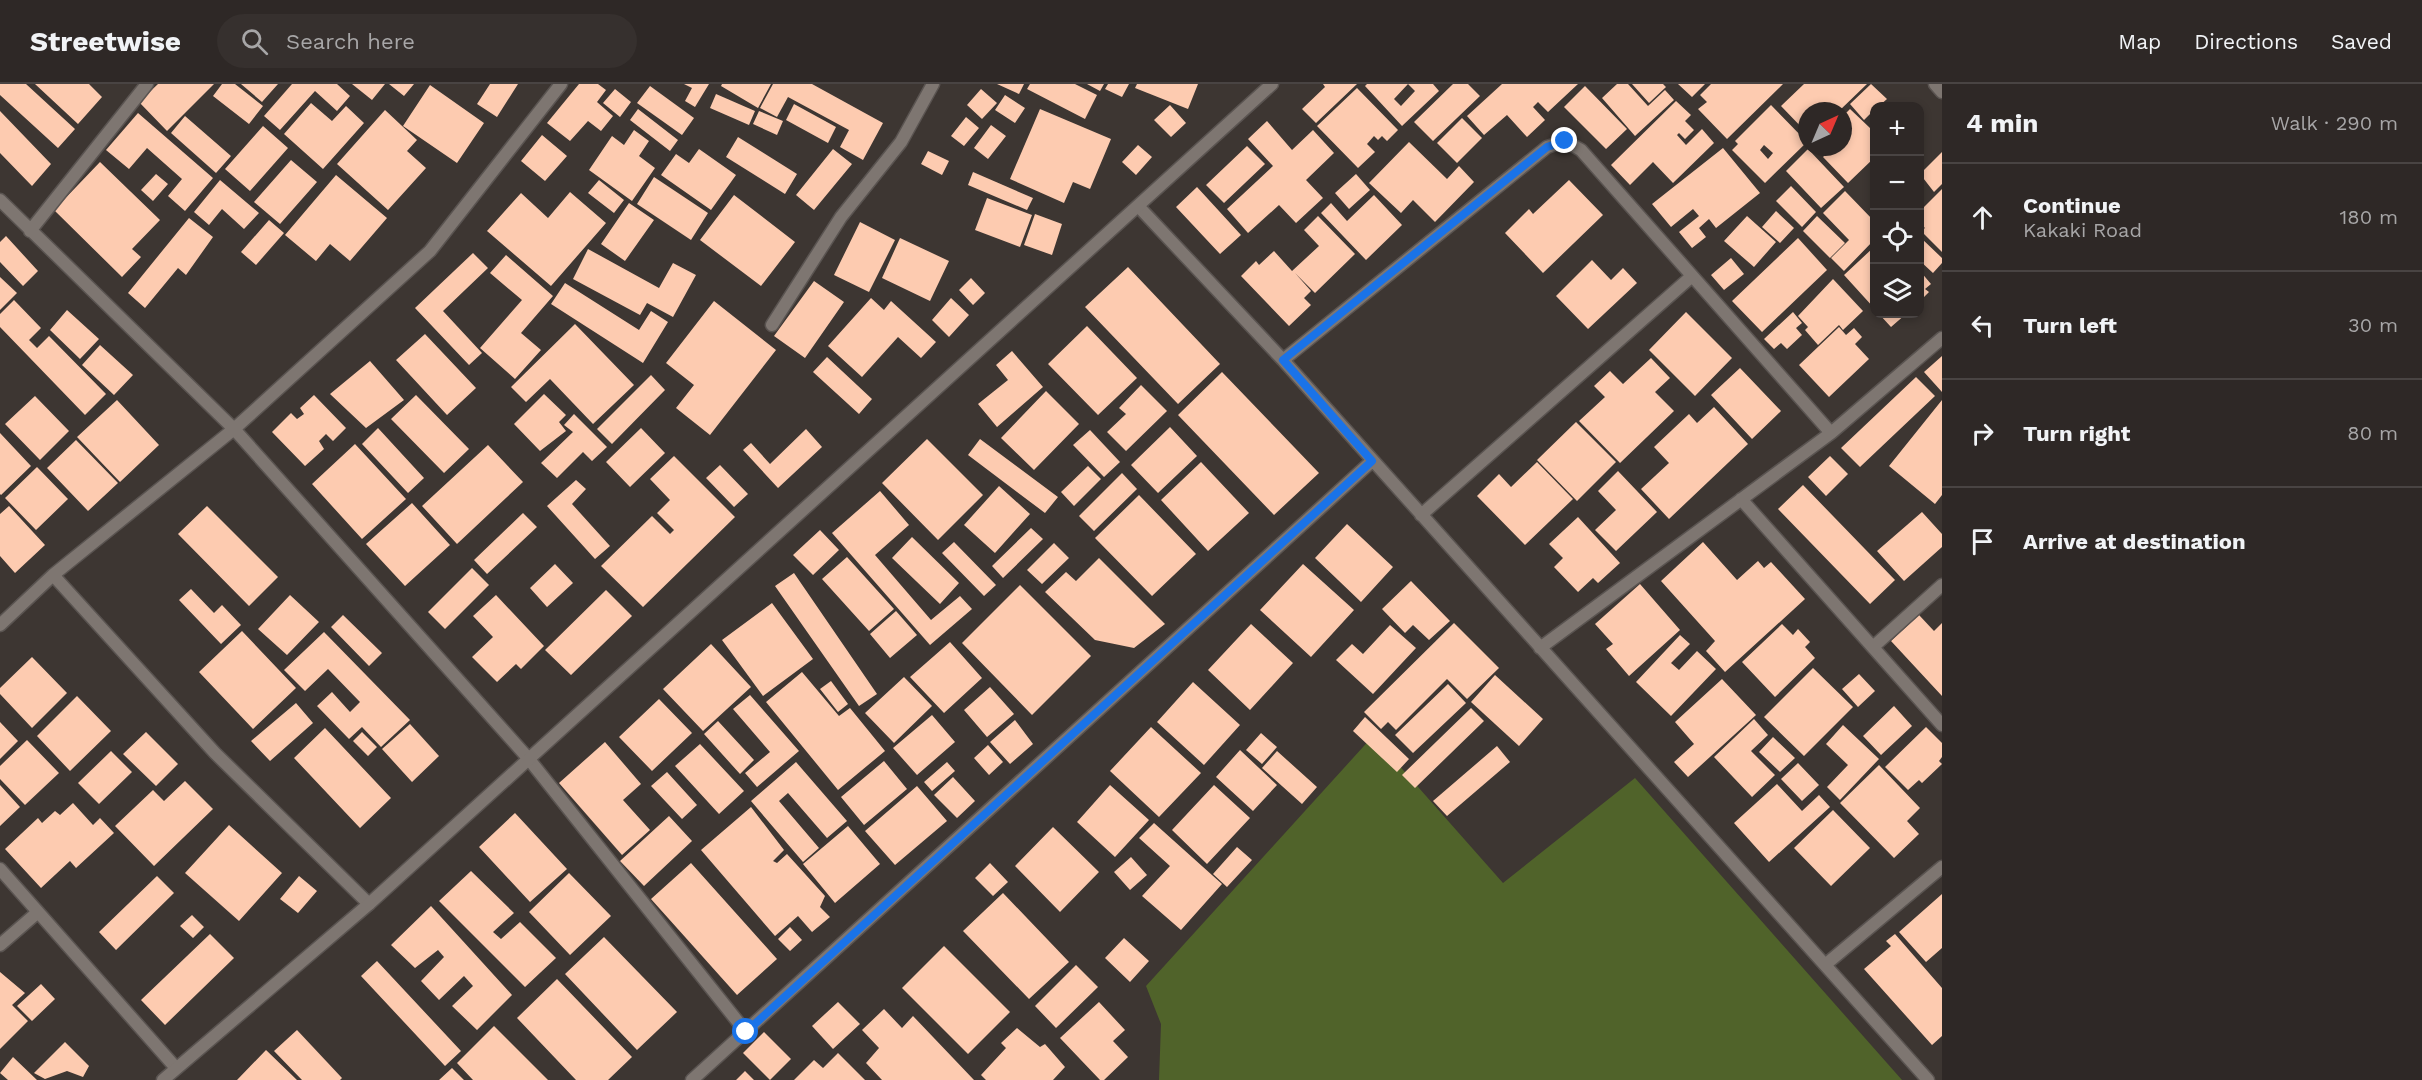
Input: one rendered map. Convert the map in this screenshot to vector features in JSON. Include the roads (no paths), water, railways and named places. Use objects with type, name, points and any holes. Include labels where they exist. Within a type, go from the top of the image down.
[{"type":"street","points":[[30,231],[147,84]]},
{"type":"street","points":[[0,625],[53,575],[234,429],[430,250],[561,84]]},
{"type":"street","points":[[772,325],[841,217],[901,142],[933,84]]},
{"type":"street","points":[[163,1080],[369,904],[1272,84]]},
{"type":"street","points":[[1935,84],[1942,92]]},
{"type":"street","points":[[1283,360],[1547,147],[1565,141],[1581,150],[1831,433]]},
{"type":"street","points":[[0,200],[234,429],[528,758],[746,1032]]},
{"type":"street","points":[[1138,207],[1283,360],[1928,1080]]},
{"type":"street","points":[[1420,514],[1692,276]]},
{"type":"street","points":[[1540,648],[1831,433],[1942,338]]},
{"type":"street","points":[[692,1080],[1372,461]]},
{"type":"street","points":[[1741,499],[1942,725]]},
{"type":"street","points":[[53,575],[215,753],[369,904]]},
{"type":"street","points":[[1873,647],[1942,585]]},
{"type":"street","points":[[1825,965],[1942,867]]},
{"type":"street","points":[[0,869],[176,1068]]},
{"type":"street","points":[[0,945],[38,912]]}]
